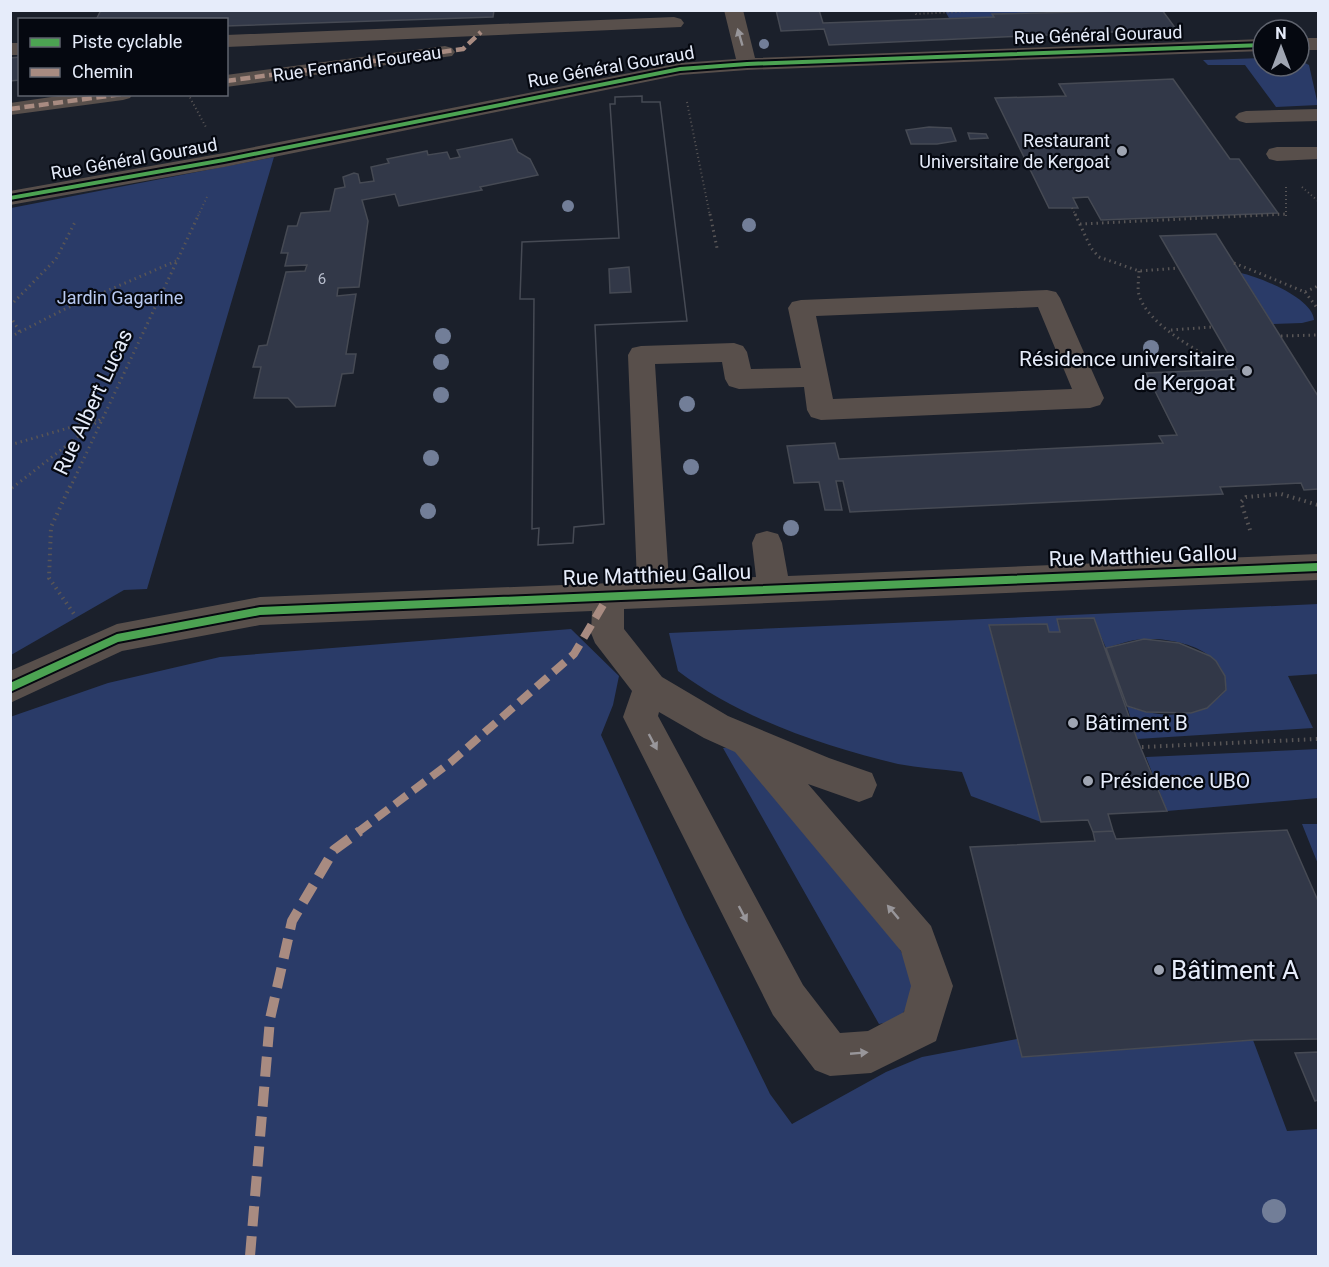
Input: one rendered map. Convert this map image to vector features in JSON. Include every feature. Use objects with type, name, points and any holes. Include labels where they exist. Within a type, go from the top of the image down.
[{"type":"street","points":[[733,10],[747,64]]},
{"type":"street","points":[[228,41],[481,32],[673,17],[680,69]]},
{"type":"street","name":"Rue Fernand Foureau","points":[[228,81],[463,49],[481,32]]},
{"type":"street","name":"Rue Général Gouraud","points":[[10,198],[224,160],[680,69],[747,64],[1251,45]]},
{"type":"street","points":[[1181,48],[1197,66]]},
{"type":"street","points":[[10,109],[108,96]]},
{"type":"street","points":[[1246,117],[1318,115]]},
{"type":"street","points":[[1277,154],[1318,153]]},
{"type":"street","points":[[1047,298],[1090,398],[821,410],[816,376],[801,308],[1047,298]]},
{"type":"street","points":[[654,594],[641,355],[734,352],[739,379],[816,376]]},
{"type":"street","points":[[767,543],[774,588]]},
{"type":"street","name":"Rue Matthieu Gallou","points":[[10,688],[117,638],[260,611],[1318,567]]},
{"type":"street","points":[[609,595],[608,633],[650,688],[716,727],[825,774],[859,785]]},
{"type":"street","points":[[650,688],[640,717],[788,1000],[830,1055],[871,1052],[921,1026],[932,986],[917,940],[748,741]]},
{"type":"path","points":[[914,10],[916,14],[994,10]]},
{"type":"path","points":[[1176,11],[1190,10]]},
{"type":"path","points":[[680,69],[717,248]]},
{"type":"path","points":[[1080,224],[1286,216],[1286,172],[1277,154]]},
{"type":"path","points":[[10,306],[56,259],[82,208],[85,185]]},
{"type":"path","points":[[1072,208],[1091,248],[1099,257],[1139,271],[1179,268]]},
{"type":"path","points":[[10,337],[65,309],[176,261]]},
{"type":"path","points":[[1234,263],[1305,292],[1318,309]]},
{"type":"path","points":[[1139,271],[1138,296],[1147,309],[1170,330],[1222,365]]},
{"type":"path","points":[[1305,292],[1318,286]]},
{"type":"path","points":[[10,316],[20,332]]},
{"type":"path","points":[[1170,330],[1212,327]]},
{"type":"path","points":[[1281,336],[1318,335]]},
{"type":"path","points":[[10,445],[102,417]]},
{"type":"path","points":[[10,489],[102,417]]},
{"type":"path","points":[[1253,537],[1242,509],[1241,502],[1245,497],[1281,494],[1318,504]]},
{"type":"path","points":[[1142,747],[1318,739]]},
{"type":"green space","points":[[945,11],[1081,11],[949,18]]},
{"type":"green space","points":[[1251,58],[1251,73],[1245,65],[1208,65],[1203,60]]},
{"type":"green space","points":[[1311,74],[1318,105],[1276,107],[1255,78],[1311,78]]},
{"type":"green space","name":"Jardin Gagarine","points":[[274,157],[147,589],[124,590],[11,655],[11,208]]},
{"type":"green space","points":[[1241,273],[1272,284],[1295,297],[1305,304],[1314,320],[1302,323],[1273,324]]},
{"type":"green space","points":[[1318,604],[1318,674],[1288,676],[1313,728],[1137,739],[1127,706],[1167,715],[1193,712],[1216,700],[1226,690],[1225,677],[1219,665],[1210,656],[1186,644],[1159,639],[1137,640],[1106,648],[1093,618],[1058,619],[1060,632],[1049,632],[1047,624],[989,625],[1041,822],[971,796],[962,772],[914,767],[869,757],[811,739],[728,703],[678,671],[669,633]]},
{"type":"green space","points":[[571,629],[619,676],[613,705],[601,735],[684,917],[770,1094],[792,1124],[886,1072],[922,1057],[1017,1039],[1022,1057],[1253,1040],[1287,1131],[1318,1129],[1318,1256],[11,1256],[10,717],[108,683],[220,657]]},
{"type":"green space","points":[[734,747],[888,926],[912,973],[910,1003],[898,1020],[879,1024],[723,748]]},
{"type":"green space","points":[[1318,749],[1318,798],[1167,811],[1146,757]]},
{"type":"green space","points":[[1302,824],[1318,824],[1318,864]]},
{"type":"building","points":[[101,10],[494,10],[493,17],[228,26],[228,18],[97,18]]},
{"type":"building","points":[[776,10],[819,10],[823,23],[994,17],[992,14],[1162,10],[1176,29],[829,45],[824,29],[781,31]]},
{"type":"building","points":[[18,57],[18,80],[10,81],[10,58]]},
{"type":"building","name":"Restaurant Universitaire de Kergoat","points":[[1173,79],[1230,159],[1239,159],[1278,213],[1101,220],[1088,197],[1073,198],[1078,208],[1049,208],[995,98],[1066,96],[1059,84]]},
{"type":"building","points":[[642,96],[642,102],[660,102],[687,321],[595,325],[604,524],[574,527],[573,543],[538,545],[539,528],[532,529],[534,299],[520,299],[522,242],[619,238],[610,104],[615,104],[615,97]],"holes":[[[629,267],[631,292],[610,293],[609,269]]]},
{"type":"building","points":[[642,96],[642,102],[660,102],[687,321],[595,325],[604,524],[574,527],[573,543],[538,545],[539,528],[532,529],[534,299],[520,299],[522,242],[619,238],[610,104],[615,104],[615,97]]},
{"type":"building","points":[[929,127],[951,128],[956,141],[911,144],[906,130]]},
{"type":"building","points":[[968,133],[986,134],[988,138],[970,139]]},
{"type":"building","points":[[512,139],[518,152],[530,159],[538,175],[480,187],[482,190],[399,206],[395,194],[362,200],[368,221],[359,287],[338,288],[337,296],[356,294],[346,354],[356,354],[353,373],[342,374],[335,406],[296,407],[288,398],[254,398],[261,367],[253,367],[259,346],[267,345],[286,272],[305,271],[307,265],[285,266],[288,253],[281,253],[288,226],[297,226],[301,213],[330,211],[335,189],[345,187],[343,177],[354,173],[358,174],[360,183],[374,181],[371,167],[389,163],[387,159],[427,151],[428,155],[447,152],[450,159],[460,157],[457,150]]},
{"type":"building","name":"Résidence universitaire de Kergoat","points":[[1216,234],[1318,396],[1318,489],[1304,490],[1301,483],[1220,487],[1223,494],[850,512],[843,481],[836,481],[842,510],[825,510],[819,482],[794,483],[787,446],[835,443],[839,459],[1163,443],[1159,436],[1177,435],[1146,373],[1237,369],[1160,236]]},
{"type":"building","name":"Bâtiment B","points":[[1094,618],[1137,739],[1167,811],[1108,814],[1113,831],[1093,832],[1088,820],[1041,822],[989,625],[1047,624],[1049,632],[1060,632],[1057,619]]},
{"type":"building","points":[[1144,639],[1179,643],[1210,656],[1225,676],[1226,690],[1207,708],[1191,713],[1146,712],[1127,706],[1106,648]]},
{"type":"building","name":"Bâtiment A","points":[[1287,830],[1318,901],[1318,1039],[1253,1040],[1022,1057],[970,847],[1095,841],[1093,832],[1113,831],[1116,839]]},
{"type":"building","points":[[1318,1052],[1318,1100],[1315,1101],[1295,1053]]},
{"type":"marked path","points":[[228,81],[463,49],[481,32]]},
{"type":"marked path","points":[[10,109],[108,96]]},
{"type":"marked path","points":[[250,1256],[270,1019],[292,921],[334,850],[451,762],[574,654],[609,595]]},
{"type":"cycle path","points":[[10,198],[224,160],[680,69],[747,64],[1251,45]]},
{"type":"cycle path","points":[[10,688],[117,638],[260,611],[1318,567]]},
{"type":"place","name":"Restaurant Universitaire de Kergoat","points":[[1122,151]]},
{"type":"place","name":"Résidence universitaire de Kergoat","points":[[1247,371]]},
{"type":"place","name":"Bâtiment B","points":[[1073,723]]},
{"type":"place","name":"Présidence UBO","points":[[1088,781]]},
{"type":"place","name":"Bâtiment A","points":[[1159,970]]}]
